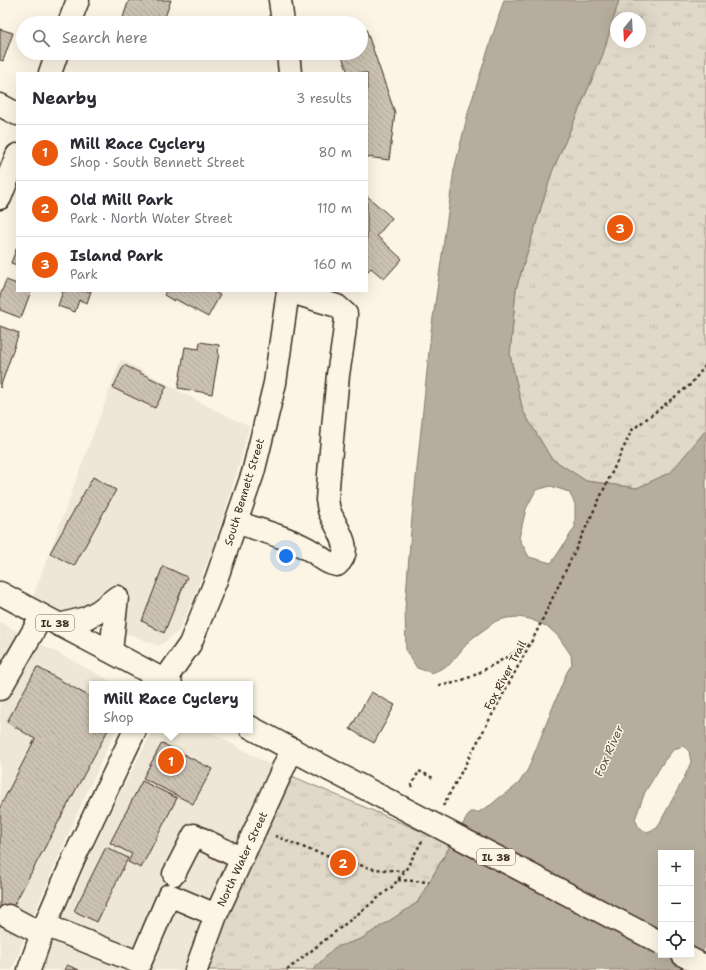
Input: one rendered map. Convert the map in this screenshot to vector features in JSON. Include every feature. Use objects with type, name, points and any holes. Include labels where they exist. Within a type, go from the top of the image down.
[{"type":"main road","points":[[72,16],[78,0]]},
{"type":"main road","points":[[280,0],[282,16]]},
{"type":"main road","points":[[50,72],[55,60]]},
{"type":"main road","points":[[289,60],[290,72]]},
{"type":"main road","points":[[0,104],[16,113]]},
{"type":"main road","points":[[0,198],[16,158]]},
{"type":"main road","name":"South Bennett Street","points":[[167,681],[190,644],[216,580],[253,472],[275,383],[288,292]]},
{"type":"main road","points":[[236,522],[291,541],[333,564],[337,565],[342,560],[344,555],[345,543],[329,509],[327,500],[333,425],[340,359],[346,325],[346,314],[337,306],[291,292]]},
{"type":"main road","name":"IL 38","points":[[0,593],[111,651],[163,681]]},
{"type":"main road","points":[[0,689],[51,620],[86,618],[99,611],[117,597],[111,651]]},
{"type":"main road","name":"IL 38","points":[[253,729],[658,942]]},
{"type":"main road","points":[[29,970],[74,858],[134,733]]},
{"type":"main road","name":"North Water Street","points":[[196,970],[216,915],[292,749]]},
{"type":"main road","points":[[174,874],[194,834],[242,859]]},
{"type":"main road","points":[[8,916],[44,930],[81,938],[140,963],[169,895],[216,915]]},
{"type":"main road","points":[[689,958],[706,967]]},
{"type":"path","name":"Fox River Trail","points":[[440,811],[532,642],[632,430],[690,385],[706,366]]},
{"type":"path","points":[[439,685],[450,684],[473,676],[532,642]]},
{"type":"path","points":[[410,787],[419,771],[433,778]]},
{"type":"path","points":[[274,835],[310,850],[372,869],[405,871]]},
{"type":"path","points":[[287,970],[392,887],[405,871],[424,837]]},
{"type":"path","points":[[398,880],[429,882]]},
{"type":"shaded area","points":[[121,359],[215,410],[249,426],[241,459],[220,527],[195,594],[179,631],[159,646],[129,634],[30,605]]},
{"type":"shaded area","points":[[0,622],[110,681],[89,681],[89,733],[115,733],[81,805],[35,911],[12,970],[0,970]]},
{"type":"shaded area","points":[[151,733],[212,733],[287,774],[202,970],[40,970],[109,815]]},
{"type":"green space","points":[[619,0],[706,0],[706,430],[671,473],[637,488],[586,481],[551,458],[523,411],[510,355],[516,289],[552,172],[603,54],[610,30],[610,48],[646,48],[646,12],[615,12]]},
{"type":"green space","points":[[287,774],[451,844],[417,903],[361,939],[334,948],[313,970],[202,970]]},
{"type":"water","name":"Fox River","points":[[504,0],[619,0],[615,12],[610,12],[610,30],[603,54],[552,172],[516,289],[510,355],[523,411],[551,458],[586,481],[637,488],[671,472],[706,430],[706,945],[692,970],[313,970],[334,948],[361,939],[417,903],[470,812],[479,812],[519,783],[528,769],[567,672],[572,664],[571,655],[558,636],[548,627],[530,619],[518,617],[496,621],[471,639],[449,665],[432,673],[417,668],[406,651],[405,609],[412,517],[431,332],[454,170],[469,109]],"holes":[[[551,486],[569,492],[575,504],[575,527],[551,563],[529,557],[519,538],[526,509],[536,490]],[[683,746],[689,751],[691,762],[657,828],[647,832],[639,828],[635,819],[645,792],[664,761],[674,749]]]},
{"type":"building","points":[[129,0],[138,0],[143,2],[143,0],[171,0],[165,16],[123,16]]},
{"type":"building","points":[[0,29],[13,33],[3,61],[0,60]]},
{"type":"building","points":[[368,35],[395,113],[389,160],[368,157],[368,72],[348,72],[343,60],[368,60]]},
{"type":"building","points":[[368,197],[392,218],[377,236],[402,259],[384,279],[371,268],[368,271]]},
{"type":"building","points":[[16,250],[16,265],[11,263]]},
{"type":"building","points":[[6,280],[16,284],[16,292],[31,292],[21,318],[0,310],[0,296]]},
{"type":"building","points":[[63,292],[91,292],[87,303],[79,300],[75,312],[58,306]]},
{"type":"building","points":[[166,292],[215,292],[220,295],[208,317],[175,299],[174,301],[164,295]]},
{"type":"building","points":[[0,326],[19,333],[0,388]]},
{"type":"building","points":[[200,342],[219,345],[212,394],[178,388],[185,347],[199,349]]},
{"type":"building","points":[[124,365],[167,386],[155,408],[113,388]]},
{"type":"building","points":[[93,477],[116,490],[74,566],[50,553]]},
{"type":"building","points":[[163,566],[187,577],[164,633],[142,621]]},
{"type":"building","points":[[37,667],[89,696],[89,733],[106,733],[2,927],[0,925],[0,807],[35,739],[7,722]]},
{"type":"building","points":[[371,692],[395,705],[374,743],[350,729]]},
{"type":"building","points":[[162,743],[212,769],[193,804],[143,778]]},
{"type":"building","points":[[142,781],[177,798],[141,868],[128,862],[132,854],[110,843]]},
{"type":"building","points":[[106,847],[128,858],[97,922],[74,911]]},
{"type":"building","points":[[67,965],[79,970],[65,970]]},
{"type":"place","name":"Island Park","points":[[620,228]]},
{"type":"place","name":"Mill Race Cyclery","points":[[171,761]]},
{"type":"place","name":"Old Mill Park","points":[[343,863]]}]
